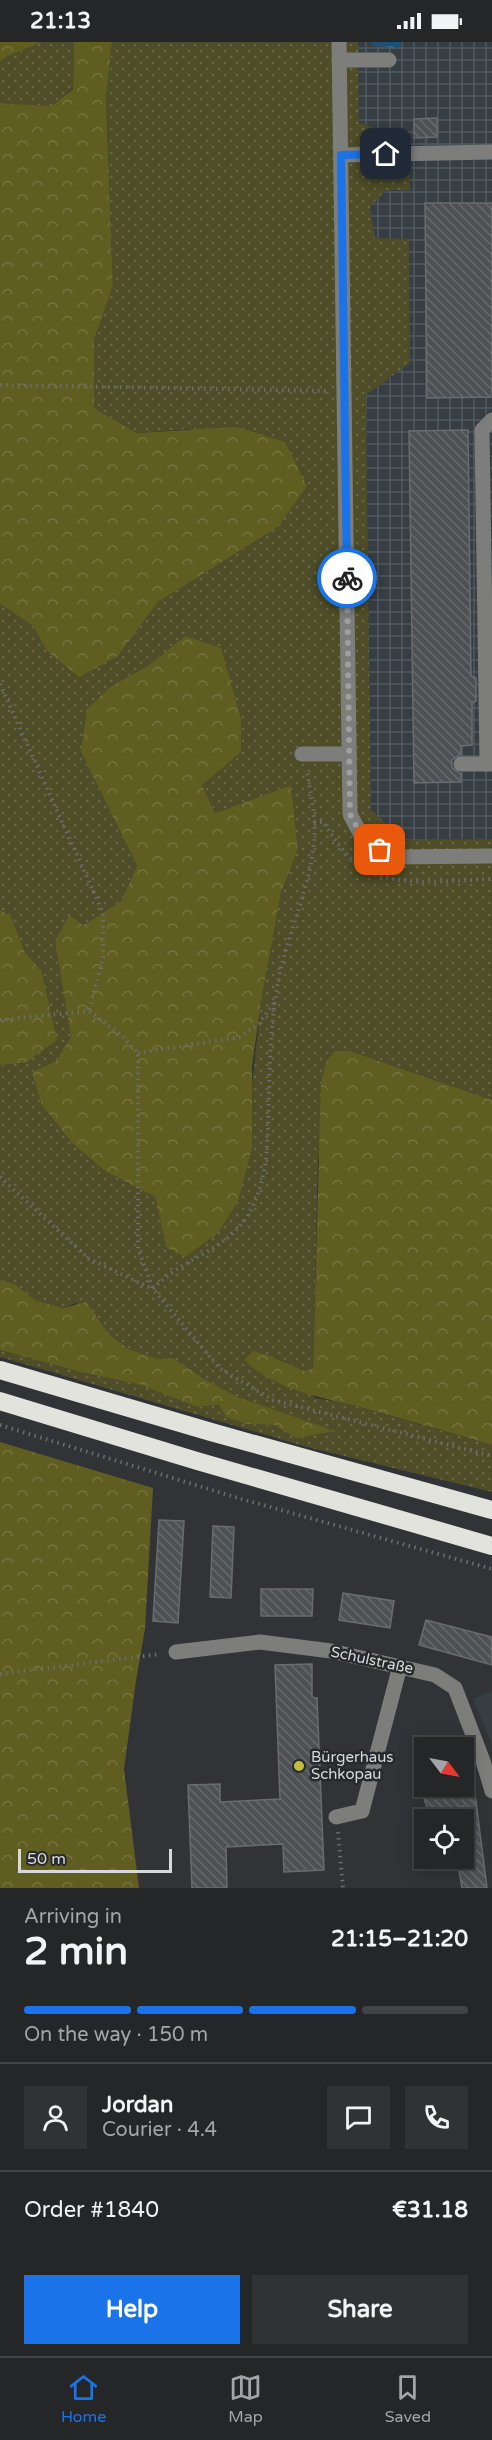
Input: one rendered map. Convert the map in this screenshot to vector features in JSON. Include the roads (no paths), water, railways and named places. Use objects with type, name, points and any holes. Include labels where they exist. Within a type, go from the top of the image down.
[{"type":"highway","points":[[0,1370],[211,1432],[492,1510]]},
{"type":"highway","points":[[0,1401],[208,1465],[492,1546]]},
{"type":"street","points":[[339,42],[350,814],[365,843],[394,857],[492,856]]},
{"type":"street","points":[[339,60],[389,60]]},
{"type":"street","points":[[341,155],[492,152]]},
{"type":"street","points":[[461,764],[489,764],[484,670],[488,545],[476,507],[482,430],[492,420]]},
{"type":"street","points":[[304,754],[349,754]]},
{"type":"street","name":"Schulstraße","points":[[176,1652],[260,1642],[331,1651],[400,1665],[435,1675],[455,1688],[492,1791]]},
{"type":"street","points":[[336,1817],[362,1811],[400,1665]]},
{"type":"water","points":[[372,42],[402,42],[398,48],[373,46]]},
{"type":"place","name":"Bürgerhaus Schkopau","points":[[299,1766]]}]
